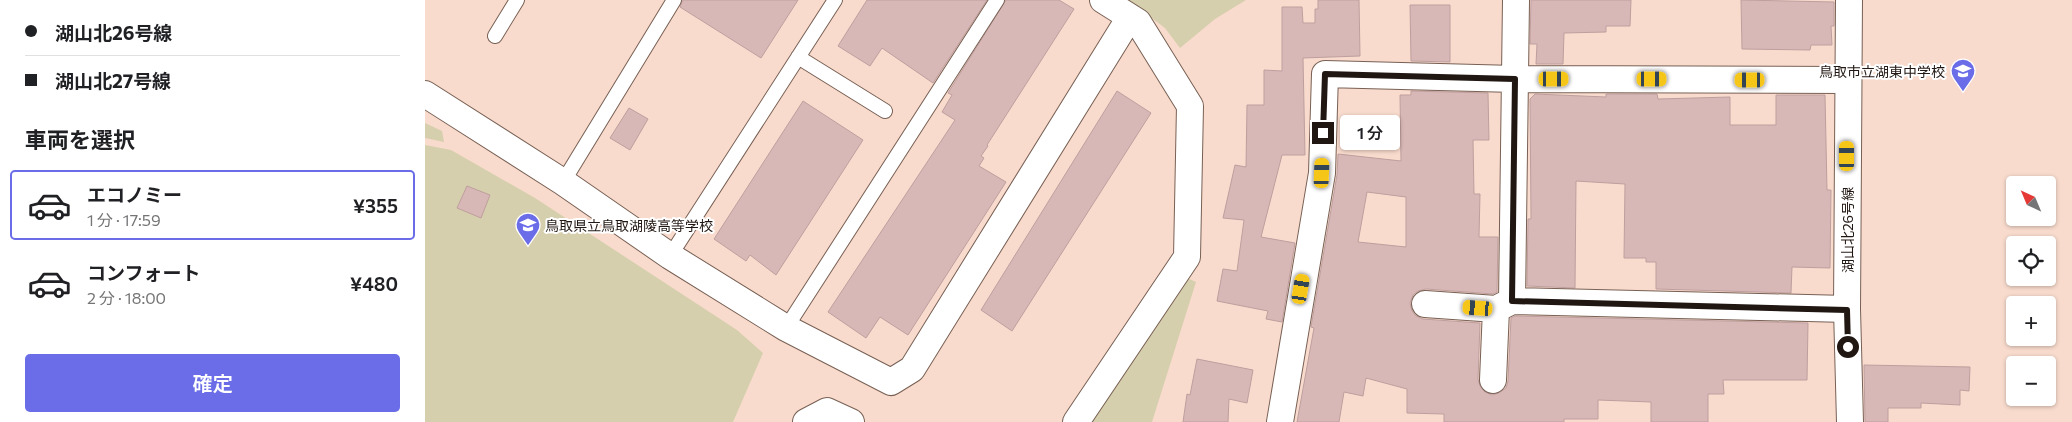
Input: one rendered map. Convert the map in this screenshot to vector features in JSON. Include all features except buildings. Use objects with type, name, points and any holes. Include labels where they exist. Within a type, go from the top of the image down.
[{"type":"street","points":[[1076,422],[1187,257],[1190,106],[1138,22],[1103,0]]},
{"type":"street","points":[[1493,380],[1504,305],[1515,79],[1516,0]]},
{"type":"street","name":"湖山北26号線","points":[[1849,0],[1847,310],[1850,422]]},
{"type":"street","points":[[425,94],[563,182],[670,256],[786,328],[891,382],[912,369],[1130,17]]},
{"type":"street","points":[[1280,422],[1322,173],[1325,74],[1515,79],[1847,80]]},
{"type":"street","points":[[1425,304],[1847,310]]},
{"type":"street","points":[[807,422],[827,411],[851,422]]},
{"type":"lane","points":[[495,36],[517,0]]},
{"type":"lane","points":[[563,182],[674,0]]},
{"type":"lane","points":[[670,256],[835,0]]},
{"type":"lane","points":[[786,328],[997,0]]},
{"type":"lane","points":[[798,57],[885,111]]},
{"type":"shaded area","points":[[1128,0],[1246,0],[1215,19],[1180,48],[1165,28]]},
{"type":"shaded area","points":[[425,123],[442,131],[444,142],[425,138]]},
{"type":"shaded area","name":"鳥取県立鳥取湖陵高等学校","points":[[425,145],[451,150],[535,198],[737,330],[763,353],[733,422],[425,422]]},
{"type":"shaded area","points":[[1185,277],[1196,282],[1152,422],[1090,422]]},
{"type":"place","name":"鳥取市立湖東中学校","points":[[1963,92]]},
{"type":"place","name":"鳥取県立鳥取湖陵高等学校","points":[[528,246]]},
{"type":"route","points":[[1323,133],[1325,74],[1515,79],[1512,301],[1847,310],[1848,347]]}]
